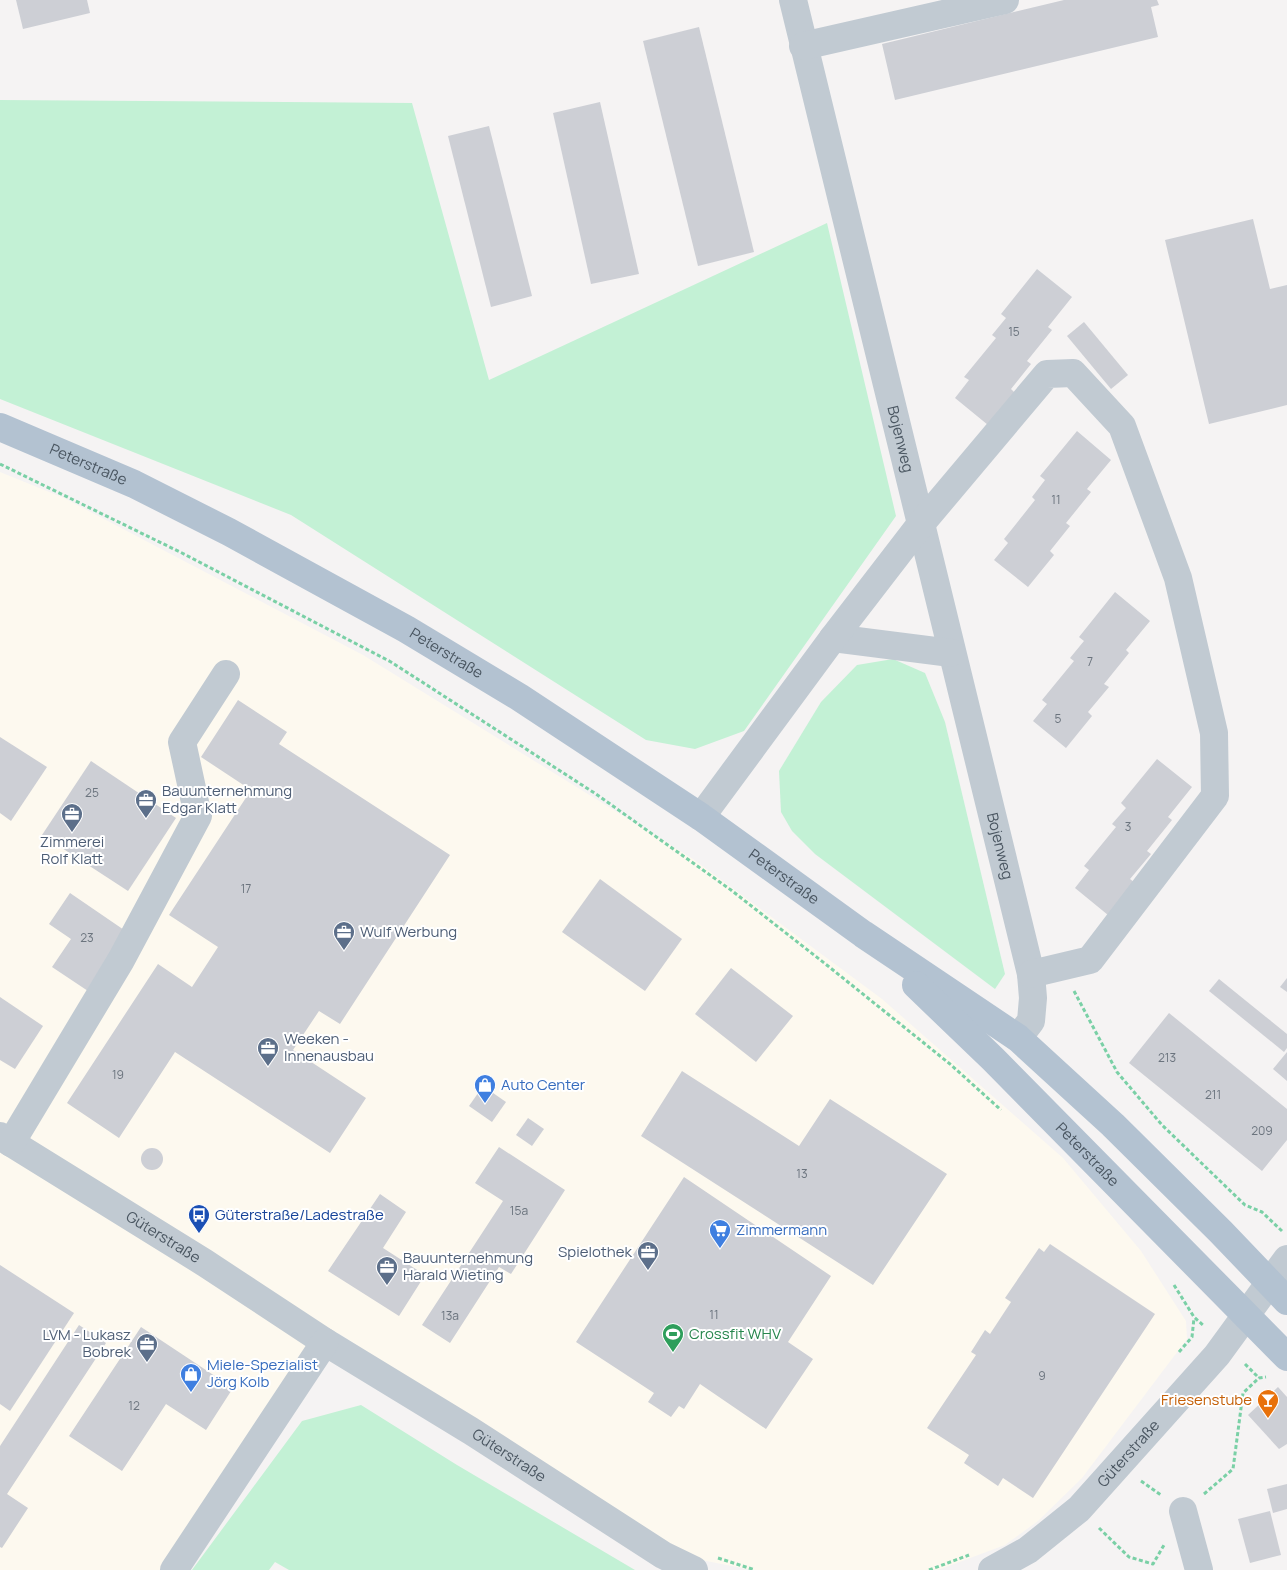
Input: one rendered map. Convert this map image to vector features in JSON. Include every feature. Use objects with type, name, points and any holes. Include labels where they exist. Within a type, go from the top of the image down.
[{"type":"main road","name":"Peterstraße","points":[[0,427],[134,484],[237,537],[406,629],[519,697],[702,818],[863,934],[1018,1038],[1113,1125],[1278,1292]]},
{"type":"main road","name":"Peterstraße","points":[[863,934],[993,1059],[1287,1357]]},
{"type":"street","name":"Bojenweg","points":[[793,0],[951,653],[1031,974],[1032,1021],[1018,1038]]},
{"type":"street","points":[[803,46],[1005,0]]},
{"type":"street","points":[[702,818],[833,638],[920,525],[1047,374],[1073,373],[1122,426],[1178,578],[1214,733],[1214,796],[1090,960],[1031,974]]},
{"type":"street","points":[[833,638],[951,653]]},
{"type":"street","points":[[5,1140],[121,960],[198,816],[182,742],[226,674]]},
{"type":"street","name":"Güterstraße","points":[[5,1140],[205,1264],[325,1342],[471,1431],[663,1556],[694,1570]]},
{"type":"street","name":"Güterstraße","points":[[982,1562],[1028,1550],[1079,1509],[1217,1355],[1246,1314],[1278,1292],[1287,1260]]},
{"type":"street","points":[[174,1570],[325,1342]]},
{"type":"street","points":[[1183,1511],[1199,1570]]},
{"type":"path","points":[[0,464],[182,552],[391,662],[596,794],[731,890],[950,1064],[1006,1115]]},
{"type":"path","points":[[1071,987],[1118,1072],[1162,1126],[1245,1205],[1262,1212],[1287,1236]]},
{"type":"path","points":[[1173,1359],[1192,1337],[1194,1318]]},
{"type":"path","points":[[1079,1509],[1129,1557],[1153,1564],[1183,1511],[1233,1469],[1243,1393],[1259,1378],[1268,1377]]},
{"type":"path","points":[[1121,1463],[1133,1475],[1183,1511]]},
{"type":"path","points":[[929,1570],[982,1562]]},
{"type":"shaded area","points":[[0,472],[64,498],[363,655],[693,859],[882,999],[1063,1158],[1141,1251],[1186,1321],[1187,1339],[1082,1478],[1038,1521],[1005,1545],[938,1570],[752,1570],[681,1556],[338,1333],[184,1570],[0,1570]]},
{"type":"green space","points":[[0,100],[412,103],[489,380],[827,223],[896,516],[744,731],[695,749],[646,740],[291,515],[0,399]]},
{"type":"green space","points":[[893,659],[925,673],[945,722],[1005,974],[995,989],[815,854],[792,831],[781,812],[779,771],[821,702],[857,665]]},
{"type":"green space","points":[[361,1405],[457,1465],[635,1570],[289,1570],[275,1562],[269,1570],[192,1570],[302,1421]]},
{"type":"building","points":[[16,0],[87,0],[90,13],[23,29]]},
{"type":"building","points":[[1064,0],[1157,0],[1159,5],[1151,7],[1158,37],[895,100],[882,44]]},
{"type":"building","points":[[699,27],[754,252],[698,266],[643,41]]},
{"type":"building","points":[[600,102],[639,274],[591,284],[553,113]]},
{"type":"building","points":[[489,126],[532,296],[491,307],[448,136]]},
{"type":"building","points":[[1253,219],[1270,289],[1287,285],[1287,405],[1209,424],[1165,240]]},
{"type":"building","points":[[1037,269],[1072,297],[1048,327],[1052,330],[1027,361],[1031,364],[1011,389],[1015,393],[988,425],[955,398],[969,380],[964,377],[996,338],[992,335],[1006,318],[1001,314]]},
{"type":"building","points":[[1084,322],[1128,375],[1111,389],[1067,336]]},
{"type":"building","points":[[1077,431],[1111,460],[1087,489],[1091,492],[1066,523],[1070,526],[1050,551],[1054,555],[1028,587],[994,560],[1008,543],[1004,539],[1035,500],[1032,497],[1045,480],[1040,476]]},
{"type":"building","points":[[1115,592],[1150,621],[1126,650],[1129,653],[1104,684],[1109,687],[1088,712],[1092,716],[1066,748],[1033,721],[1047,704],[1042,700],[1074,661],[1070,658],[1084,641],[1079,637]]},
{"type":"building","points":[[238,700],[287,732],[279,744],[450,855],[340,1024],[319,1011],[293,1050],[366,1098],[330,1153],[175,1052],[119,1138],[67,1103],[158,964],[192,987],[218,947],[169,915],[251,790],[201,757]]},
{"type":"building","points":[[0,737],[47,767],[11,821],[0,813]]},
{"type":"building","points":[[1157,759],[1192,787],[1168,817],[1172,820],[1147,851],[1151,854],[1130,879],[1135,883],[1108,915],[1075,888],[1089,870],[1084,866],[1116,827],[1112,824],[1126,808],[1121,803]]},
{"type":"building","points":[[91,761],[176,818],[128,891],[42,835]]},
{"type":"building","points":[[600,879],[682,939],[645,991],[562,932]]},
{"type":"building","points":[[70,893],[127,932],[88,991],[52,967],[71,939],[49,924]]},
{"type":"building","points":[[731,968],[793,1016],[756,1062],[695,1014]]},
{"type":"building","points":[[1287,978],[1287,992],[1280,987]]},
{"type":"building","points":[[1219,979],[1287,1034],[1287,1048],[1284,1052],[1209,991]]},
{"type":"building","points":[[0,997],[43,1026],[15,1069],[0,1060]]},
{"type":"building","points":[[1169,1013],[1287,1109],[1287,1140],[1262,1171],[1129,1063]]},
{"type":"building","points":[[1287,1052],[1287,1081],[1273,1069]]},
{"type":"building","points":[[682,1071],[799,1146],[830,1099],[947,1174],[873,1285],[641,1136]]},
{"type":"building","points":[[483,1086],[506,1102],[492,1122],[469,1106]]},
{"type":"building","points":[[528,1118],[544,1129],[532,1146],[516,1135]]},
{"type":"building","points":[[499,1147],[565,1190],[511,1274],[499,1267],[450,1343],[422,1325],[503,1201],[475,1183]]},
{"type":"building","points":[[152,1148],[160,1151],[163,1159],[160,1167],[152,1170],[144,1167],[141,1159],[144,1151]]},
{"type":"building","points":[[684,1177],[831,1276],[788,1342],[813,1359],[766,1429],[700,1384],[684,1409],[679,1406],[671,1417],[648,1402],[654,1393],[576,1342]]},
{"type":"building","points":[[380,1194],[406,1212],[383,1248],[425,1275],[399,1316],[328,1271]]},
{"type":"building","points":[[1050,1244],[1155,1314],[1033,1498],[1003,1478],[998,1486],[964,1463],[969,1455],[927,1428],[976,1355],[971,1352],[985,1330],[990,1334],[1011,1302],[1005,1298],[1039,1248],[1044,1252]]},
{"type":"building","points":[[0,1265],[74,1313],[10,1411],[0,1404]]},
{"type":"building","points":[[79,1325],[106,1343],[7,1494],[28,1508],[2,1548],[0,1547],[0,1446]]},
{"type":"building","points":[[141,1327],[233,1388],[206,1430],[166,1404],[122,1471],[69,1436]]},
{"type":"building","points":[[1278,1387],[1287,1397],[1287,1444],[1279,1449],[1248,1415]]},
{"type":"building","points":[[1287,1484],[1287,1509],[1273,1513],[1267,1489]]},
{"type":"building","points":[[1270,1511],[1281,1555],[1250,1563],[1238,1519]]},
{"type":"place","name":"Bauunternehmung Edgar Klatt","points":[[146,819]]},
{"type":"place","name":"Zimmerei Rolf Klatt","points":[[72,833]]},
{"type":"place","name":"Wulf Werbung","points":[[344,951]]},
{"type":"place","name":"Weeken - Innenausbau","points":[[268,1067]]},
{"type":"place","name":"Auto Center","points":[[485,1104]]},
{"type":"place","name":"Güterstraße/Ladestraße","points":[[199,1234]]},
{"type":"place","name":"Zimmermann","points":[[720,1249]]},
{"type":"place","name":"Spielothek","points":[[648,1271]]},
{"type":"place","name":"Bauunternehmung Harald Wieting","points":[[387,1286]]},
{"type":"place","name":"Crossfit WHV","points":[[673,1353]]},
{"type":"place","name":"LVM - Lukasz Bobrek","points":[[147,1363]]},
{"type":"place","name":"Miele-Spezialist Jörg Kolb","points":[[191,1393]]},
{"type":"place","name":"Friesenstube","points":[[1268,1419]]}]
